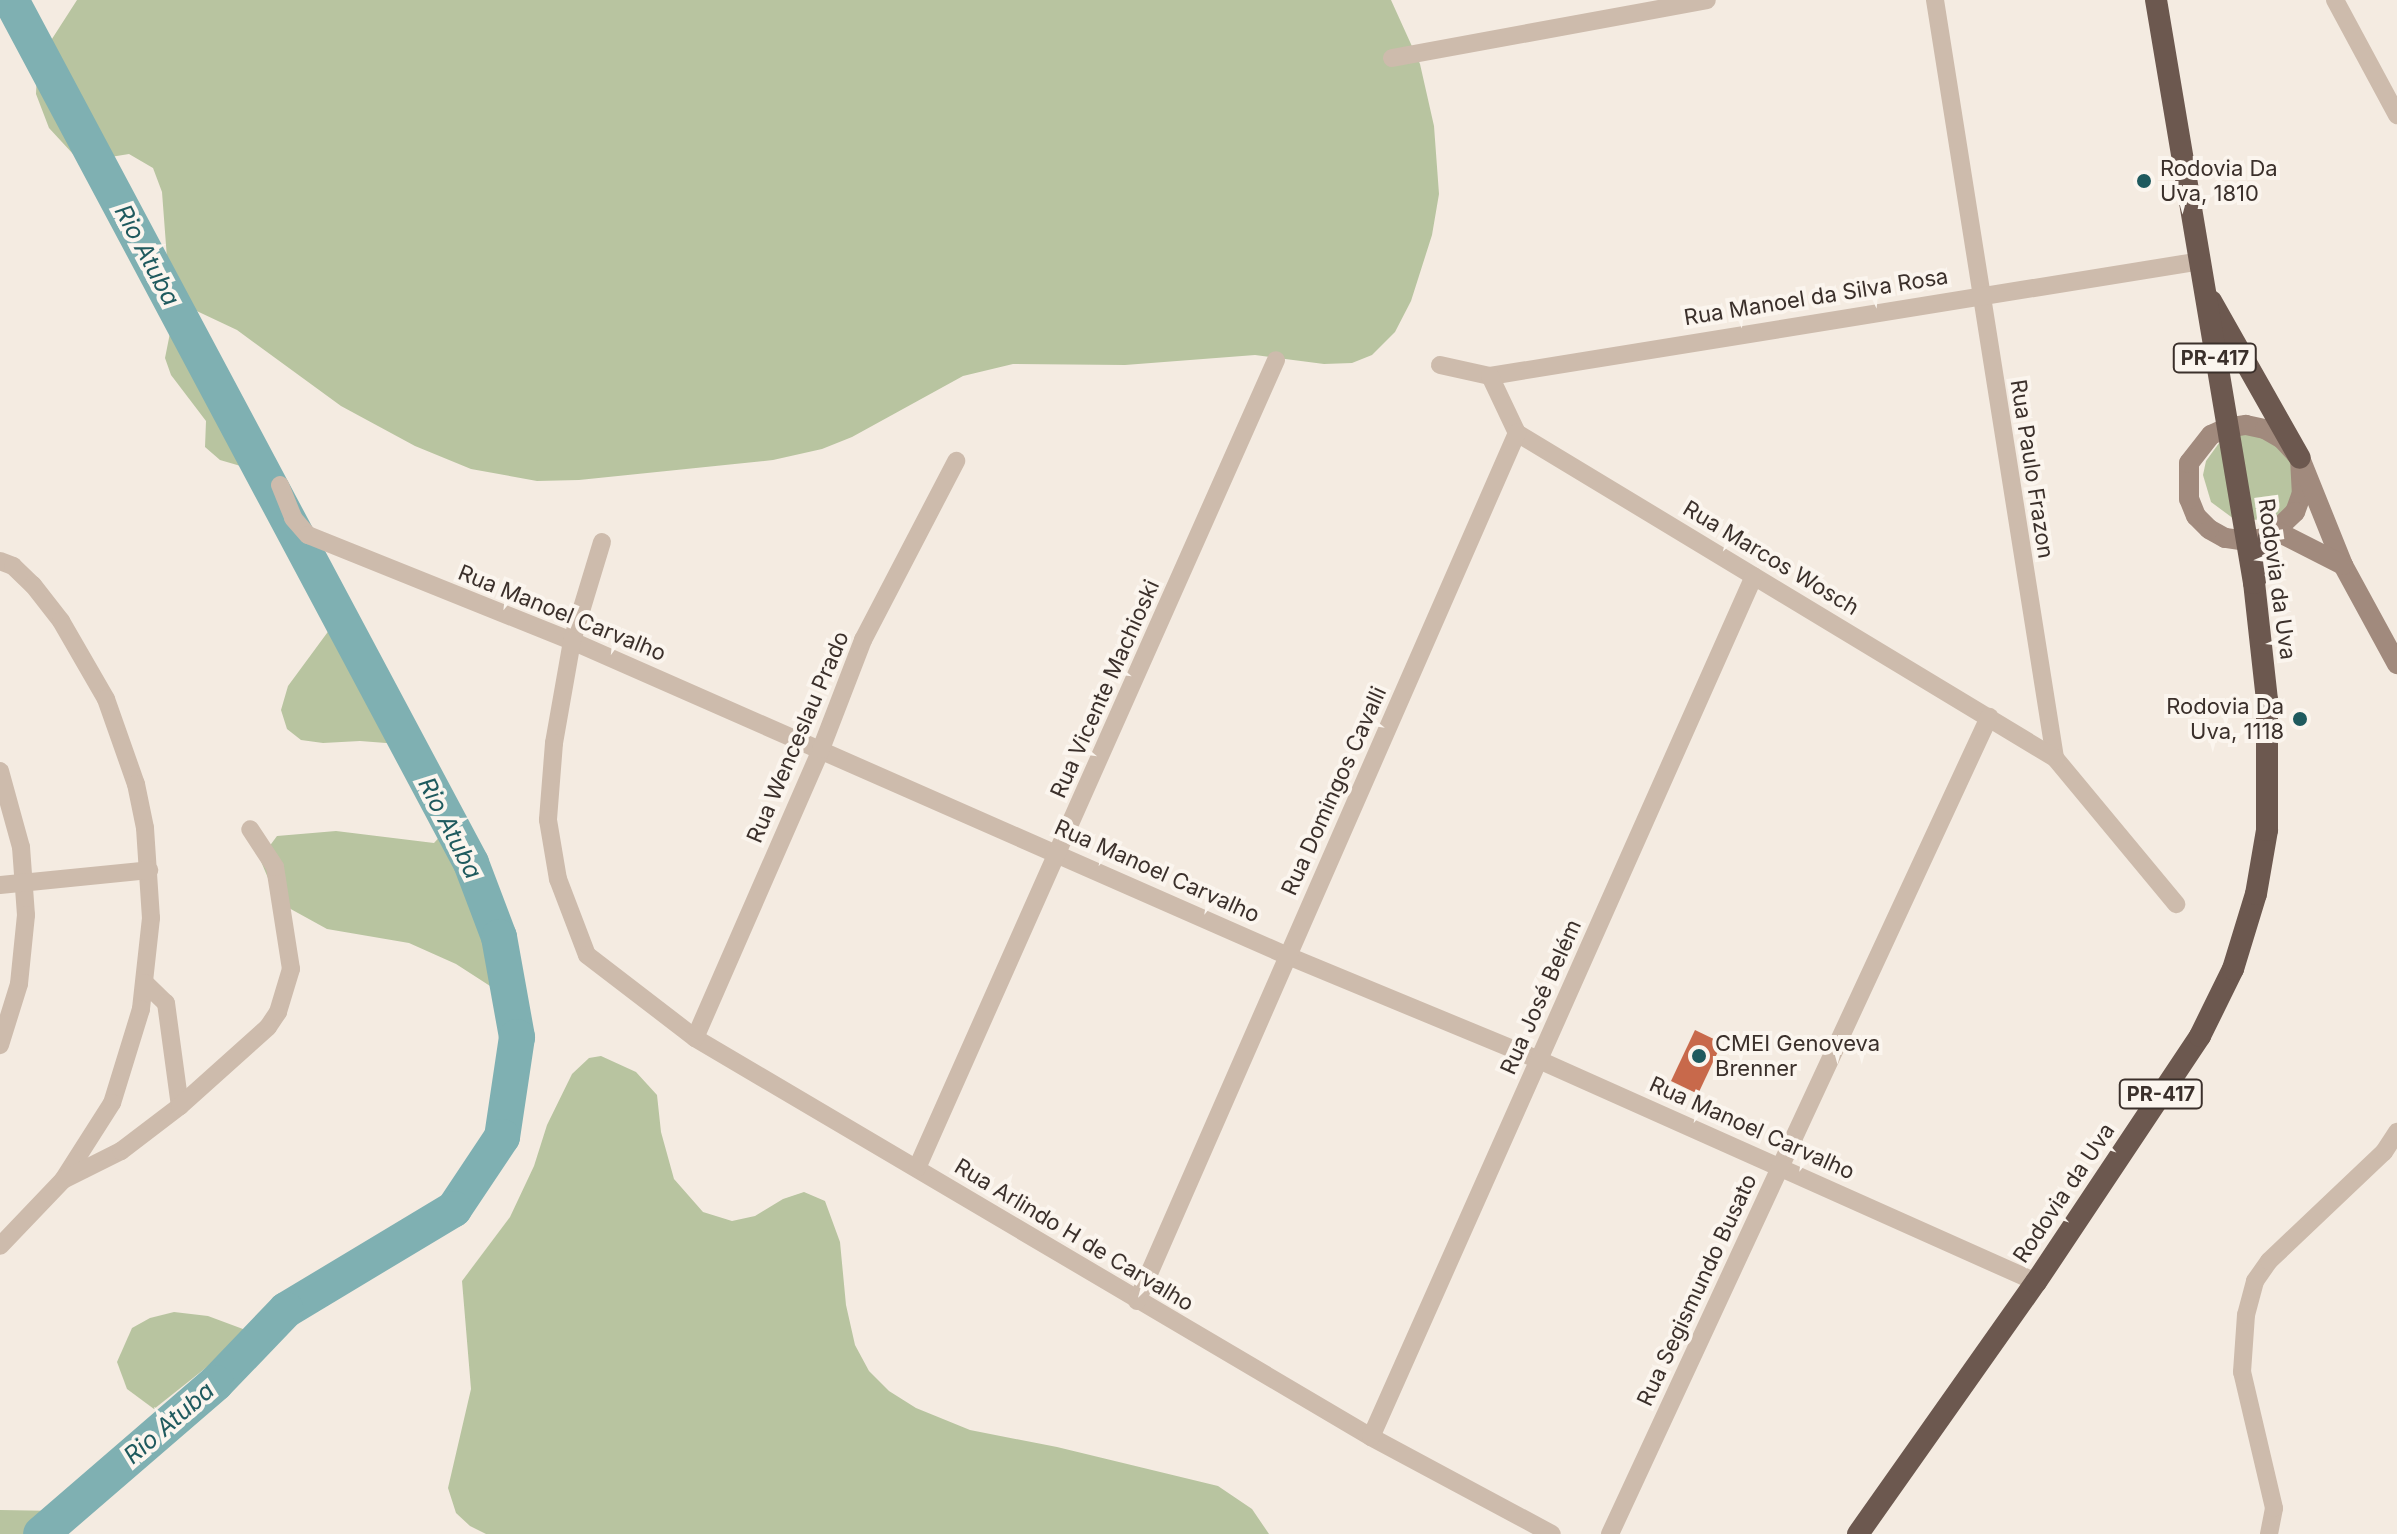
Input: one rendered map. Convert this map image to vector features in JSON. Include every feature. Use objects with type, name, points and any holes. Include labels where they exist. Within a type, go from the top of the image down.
[{"type":"highway","name":"Rodovia da Uva","points":[[1858,1534],[2036,1282],[2200,1036],[2233,969],[2256,894],[2267,830],[2267,700],[2254,583],[2156,0]]},
{"type":"highway","points":[[2205,289],[2300,458]]},
{"type":"highway","points":[[2254,583],[2274,534]]},
{"type":"main road","points":[[2300,458],[2302,493],[2295,512],[2274,534],[2247,541],[2225,538],[2209,529],[2196,516],[2189,499],[2189,463],[2211,435],[2226,428],[2246,425],[2265,429],[2282,439],[2300,458],[2343,565],[2397,664]]},
{"type":"main road","points":[[2274,534],[2343,565]]},
{"type":"street","points":[[1392,58],[1707,0]]},
{"type":"street","name":"Rua Paulo Frazon","points":[[1935,0],[1979,294],[2055,758]]},
{"type":"street","points":[[2335,0],[2396,111]]},
{"type":"street","name":"Rua Manoel da Silva Rosa","points":[[1440,365],[1490,376],[1979,294],[2201,261]]},
{"type":"street","name":"Rua Vicente Machioski","points":[[917,1168],[1276,360]]},
{"type":"street","points":[[1490,376],[1517,433]]},
{"type":"street","name":"Rua Marcos Wosch","points":[[1517,433],[2055,758]]},
{"type":"street","name":"Rua Domingos Cavalli","points":[[1137,1301],[1517,433]]},
{"type":"street","name":"Rua Wenceslau Prado","points":[[695,1038],[821,749],[863,640],[956,461]]},
{"type":"street","name":"Rua Manoel Carvalho","points":[[280,485],[293,518],[308,535],[572,641],[1288,956],[1539,1060],[2036,1282]]},
{"type":"street","points":[[572,641],[602,542]]},
{"type":"street","points":[[0,561],[13,566],[52,609],[106,699],[136,784],[149,870],[151,918],[145,983],[130,1053],[112,1103],[63,1180],[0,1246]]},
{"type":"street","name":"Rua José Belém","points":[[1371,1437],[1754,576]]},
{"type":"street","name":"Rua Arlindo H de Carvalho","points":[[572,641],[554,743],[548,820],[558,879],[587,955],[695,1038],[1371,1437],[1552,1534]]},
{"type":"street","name":"Rua Segismundo Busato","points":[[1610,1534],[1989,717]]},
{"type":"street","points":[[2055,758],[2176,904]]},
{"type":"street","points":[[0,771],[14,814],[25,881],[26,915],[19,984],[0,1045]]},
{"type":"street","points":[[63,1180],[121,1151],[180,1106],[268,1027],[289,983],[291,969],[275,867],[250,829]]},
{"type":"street","points":[[0,885],[149,870]]},
{"type":"street","points":[[145,983],[166,1003],[180,1106]]},
{"type":"street","points":[[2269,1534],[2274,1508],[2242,1372],[2246,1315],[2255,1281],[2269,1261],[2384,1152],[2397,1132]]},
{"type":"green space","points":[[77,0],[1391,0],[1420,64],[1434,126],[1439,194],[1432,235],[1411,301],[1395,332],[1372,355],[1352,363],[1324,364],[1255,355],[1125,365],[1013,364],[963,376],[852,437],[822,449],[773,460],[579,480],[537,481],[471,469],[415,446],[341,406],[237,330],[184,305],[170,314],[174,330],[258,471],[220,460],[205,447],[206,421],[171,375],[165,358],[170,333],[169,285],[162,192],[153,168],[129,154],[92,160],[73,154],[49,128],[36,94],[37,72],[50,42]]},
{"type":"green space","points":[[2235,433],[2269,435],[2297,470],[2291,504],[2280,515],[2266,520],[2234,519],[2211,502],[2203,475],[2206,461],[2222,439]]},
{"type":"green space","points":[[341,614],[412,745],[360,741],[323,743],[301,740],[287,729],[281,710],[288,686]]},
{"type":"green space","points":[[454,821],[487,893],[504,995],[456,964],[409,943],[327,929],[278,902],[260,859],[277,836],[336,831],[434,843]]},
{"type":"green space","points":[[601,1056],[636,1072],[657,1095],[661,1132],[674,1179],[703,1212],[732,1221],[755,1216],[783,1199],[804,1192],[825,1201],[840,1242],[846,1305],[855,1345],[869,1371],[889,1391],[916,1408],[970,1430],[1057,1447],[1218,1486],[1252,1509],[1269,1534],[486,1534],[470,1526],[456,1513],[448,1488],[471,1389],[462,1281],[510,1217],[534,1166],[547,1125],[572,1074],[589,1058]]},
{"type":"green space","points":[[174,1312],[208,1316],[251,1332],[154,1409],[127,1389],[117,1362],[132,1328],[150,1318]]},
{"type":"green space","points":[[0,1510],[60,1511],[48,1534],[0,1534]]},
{"type":"building","points":[[1695,1030],[1722,1043],[1698,1094],[1671,1081]]},
{"type":"waterway","name":"Rio Atuba","points":[[11,0],[471,863],[499,937],[517,1037],[502,1137],[454,1209],[286,1310],[216,1383],[41,1534]]},
{"type":"place","name":"Rodovia Da Uva, 1810","points":[[2144,181]]},
{"type":"place","name":"Rodovia Da Uva, 1118","points":[[2300,719]]},
{"type":"place","name":"CMEI Genoveva Brenner","points":[[1699,1056]]}]
